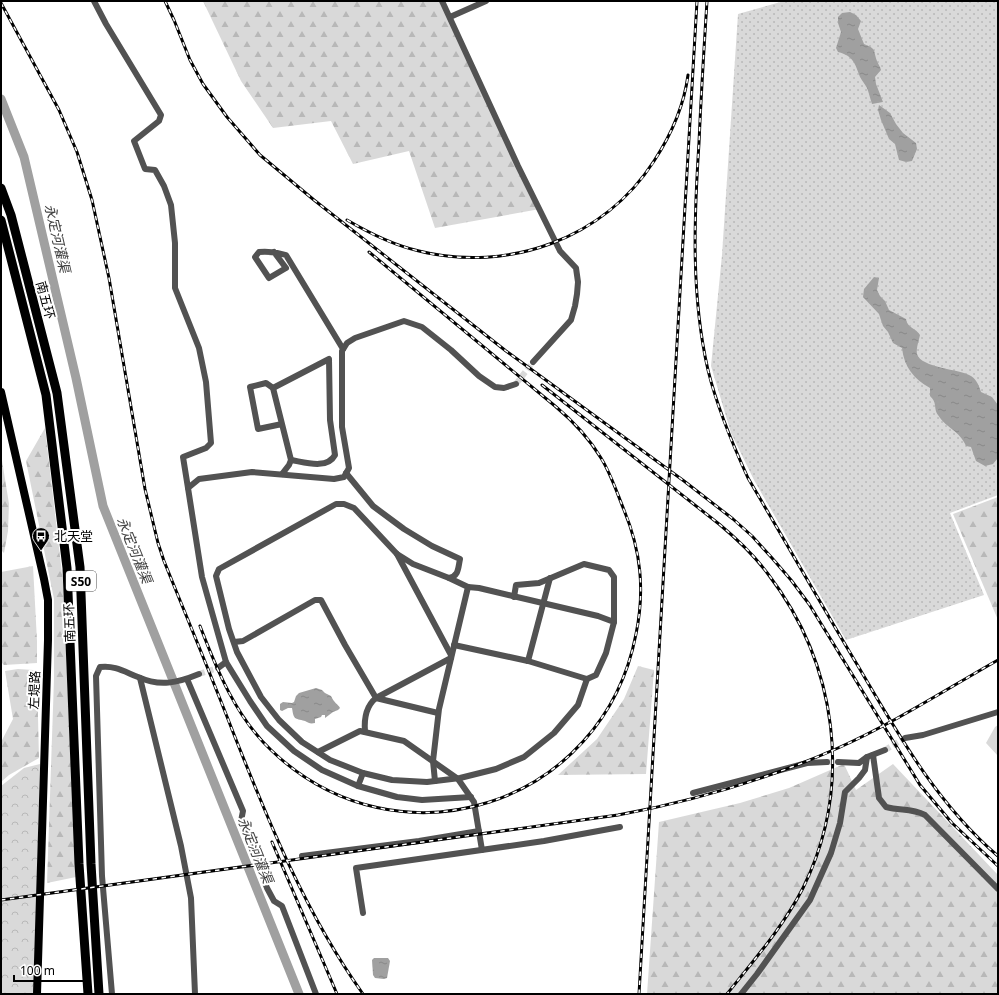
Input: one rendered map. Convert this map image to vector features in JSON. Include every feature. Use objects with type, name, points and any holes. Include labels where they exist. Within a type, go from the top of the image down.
[{"type":"highway","name":"南五环","points":[[1,188],[10,215],[57,393],[80,567],[91,864],[99,994]]},
{"type":"highway","name":"南五环","points":[[1,220],[46,395],[67,568],[78,864],[88,994]]},
{"type":"main road","name":"左堤路","points":[[1,392],[40,557],[48,600],[48,648],[37,994]]},
{"type":"street","points":[[94,1],[106,24],[161,115],[160,122],[134,142],[145,169],[155,170],[164,186],[171,205],[175,243],[175,288],[199,348],[206,382],[211,442],[206,448],[183,457],[202,577],[226,662],[267,726],[288,746],[322,770],[358,786],[397,797],[422,800],[471,797]]},
{"type":"street","points":[[442,1],[518,166],[560,251],[576,268],[578,282],[576,306],[571,320],[533,362]]},
{"type":"street","points":[[450,18],[486,1]]},
{"type":"street","points":[[274,252],[286,268],[269,278],[255,257],[259,252],[274,252],[286,255],[343,349]]},
{"type":"street","points":[[188,488],[199,479],[252,472],[334,479],[344,477],[349,468],[342,427],[342,351],[347,342],[355,338],[404,321],[422,327],[451,350],[479,376],[495,387],[504,388],[516,384]]},
{"type":"street","points":[[273,388],[329,359],[330,420],[335,456],[328,463],[319,464],[291,460]]},
{"type":"street","points":[[282,424],[258,429],[250,387],[266,383],[273,388],[282,424],[291,460],[282,474]]},
{"type":"street","points":[[346,473],[373,506],[426,543],[460,559],[457,574],[454,577],[449,578]]},
{"type":"street","points":[[451,656],[396,554],[354,508],[344,504],[336,504],[219,569],[216,576],[229,629],[234,642],[261,697],[279,720],[302,742],[330,760],[364,773],[392,780],[435,781],[458,779],[496,769],[524,757],[554,734],[578,705],[587,679],[596,674],[606,653],[614,622],[614,577],[609,570],[584,564],[538,583],[516,585],[514,597]]},
{"type":"street","points":[[396,554],[413,564],[468,587],[479,588],[598,616],[614,622]]},
{"type":"street","points":[[528,661],[550,578]]},
{"type":"street","points":[[435,781],[433,761],[438,713],[468,587]]},
{"type":"street","points":[[234,642],[243,641],[315,600],[321,600],[376,698],[438,713]]},
{"type":"street","points":[[218,632],[229,629]]},
{"type":"street","points":[[454,645],[528,661],[587,679]]},
{"type":"street","points":[[365,732],[364,725],[369,703],[451,656]]},
{"type":"street","points":[[218,668],[226,662]]},
{"type":"street","points":[[112,994],[102,876],[96,676],[100,666],[121,669],[140,678],[160,684],[187,679],[199,674]]},
{"type":"street","points":[[140,678],[181,846],[191,898],[195,994]]},
{"type":"street","points":[[187,679],[243,812],[241,821],[267,888],[274,901],[282,906],[316,994]]},
{"type":"street","points":[[905,738],[923,735],[998,712]]},
{"type":"street","points":[[318,752],[360,731],[404,741],[458,779],[471,797],[474,802],[482,850]]},
{"type":"street","points":[[838,762],[859,763],[870,756],[885,750]]},
{"type":"street","points":[[870,756],[879,798],[886,807],[896,810],[914,810],[925,815],[998,889]]},
{"type":"street","points":[[741,994],[810,900],[831,853],[840,823],[845,792],[865,770],[870,756]]},
{"type":"street","points":[[693,793],[807,763],[827,762]]},
{"type":"street","points":[[358,786],[364,773]]},
{"type":"street","points":[[363,913],[356,868],[544,841],[620,827]]},
{"type":"street","points":[[302,856],[411,842],[479,831]]},
{"type":"green space","points":[[203,1],[443,1],[540,209],[435,228],[409,151],[353,164],[331,121],[273,128],[241,81]]},
{"type":"green space","points":[[784,1],[998,1],[998,495],[950,513],[984,595],[846,640],[754,480],[731,433],[711,366],[722,255],[738,14]]},
{"type":"green space","points":[[45,428],[63,582],[76,877],[47,883],[54,679],[54,599],[26,461]]},
{"type":"green space","points":[[1,454],[9,504],[8,531],[4,553],[1,550]]},
{"type":"green space","points":[[998,497],[998,620],[953,514]]},
{"type":"green space","points":[[33,566],[37,663],[4,665],[1,662],[1,572]]},
{"type":"green space","points":[[638,666],[654,670],[646,774],[558,775],[597,739],[624,699]]},
{"type":"green space","points":[[18,669],[33,670],[37,677],[39,758],[9,775],[1,782],[1,742],[13,719],[5,671]]},
{"type":"green space","points":[[998,725],[998,756],[986,743],[995,727]]},
{"type":"green space","points":[[40,764],[34,994],[1,994],[1,786],[24,768]]},
{"type":"green space","points":[[844,764],[856,790],[893,764],[998,875],[998,994],[647,994],[659,822],[740,803],[789,788]]},
{"type":"water","points":[[850,12],[856,15],[861,21],[858,29],[864,44],[871,47],[875,52],[881,70],[875,77],[876,84],[883,102],[872,104],[867,88],[853,61],[851,58],[838,52],[836,48],[841,32],[838,17],[842,13]]},
{"type":"water","points":[[879,105],[890,113],[903,133],[916,143],[917,149],[912,161],[906,162],[899,160],[895,144],[889,139],[881,120],[878,110]]},
{"type":"water","points":[[874,277],[879,278],[877,290],[885,301],[889,310],[906,319],[908,324],[920,335],[917,354],[920,359],[933,365],[971,376],[979,385],[981,392],[992,397],[998,405],[998,458],[993,464],[985,466],[976,461],[971,447],[966,446],[957,433],[938,415],[934,401],[930,396],[930,388],[919,381],[911,372],[905,361],[902,348],[893,343],[888,332],[883,326],[879,314],[863,297],[864,289]]},
{"type":"water","points":[[316,688],[331,696],[340,708],[325,718],[325,715],[322,715],[321,717],[315,719],[315,723],[310,723],[295,718],[292,708],[282,711],[280,710],[280,704],[283,702],[292,703],[299,693]]},
{"type":"water","points":[[374,958],[388,958],[390,961],[387,978],[375,978],[373,975],[372,960]]},
{"type":"waterway","name":"永定河灌渠","points":[[1,99],[24,157],[76,378],[103,506],[299,994]]},
{"type":"tunnel","points":[[516,384],[533,362]]},
{"type":"tunnel","points":[[199,674],[218,668]]},
{"type":"tunnel","points":[[885,750],[905,738]]},
{"type":"tunnel","points":[[827,762],[838,762]]},
{"type":"railway","points":[[165,1],[190,60],[203,84],[227,117],[260,155],[314,200],[506,351],[684,481],[733,519],[752,536],[791,580],[809,604],[920,785],[952,823],[998,866]]},
{"type":"railway","points":[[639,994],[697,1]]},
{"type":"railway","points":[[707,1],[696,200],[695,257],[696,286],[703,342],[708,370],[720,411],[748,478],[888,717],[937,791],[976,836],[998,856]]},
{"type":"railway","points":[[1,3],[59,110],[77,152],[92,200],[109,278],[145,489],[158,543],[164,561],[260,800],[290,867],[324,932],[363,994]]},
{"type":"railway","points":[[347,220],[391,242],[419,251],[453,257],[486,257],[519,253],[551,244],[581,230],[609,211],[633,188],[654,161],[671,131],[680,109],[688,75]]},
{"type":"railway","points":[[200,626],[213,659],[238,708],[248,723],[271,750],[322,787],[377,808],[434,812],[489,802],[539,778],[583,742],[616,693],[636,634],[639,618],[641,586],[638,556],[630,525],[605,464],[586,437],[562,412],[369,252]]},
{"type":"railway","points":[[542,385],[739,541],[763,567],[791,609],[810,647],[823,686],[830,726],[833,767],[829,808],[819,849],[803,888],[795,902],[768,943],[727,994]]},
{"type":"railway","points":[[1,900],[618,815],[675,803],[730,788],[785,770],[838,748],[899,717],[998,660]]},
{"type":"railway","points":[[272,842],[337,994]]},
{"type":"place","name":"北天堂","points":[[41,551]]}]
